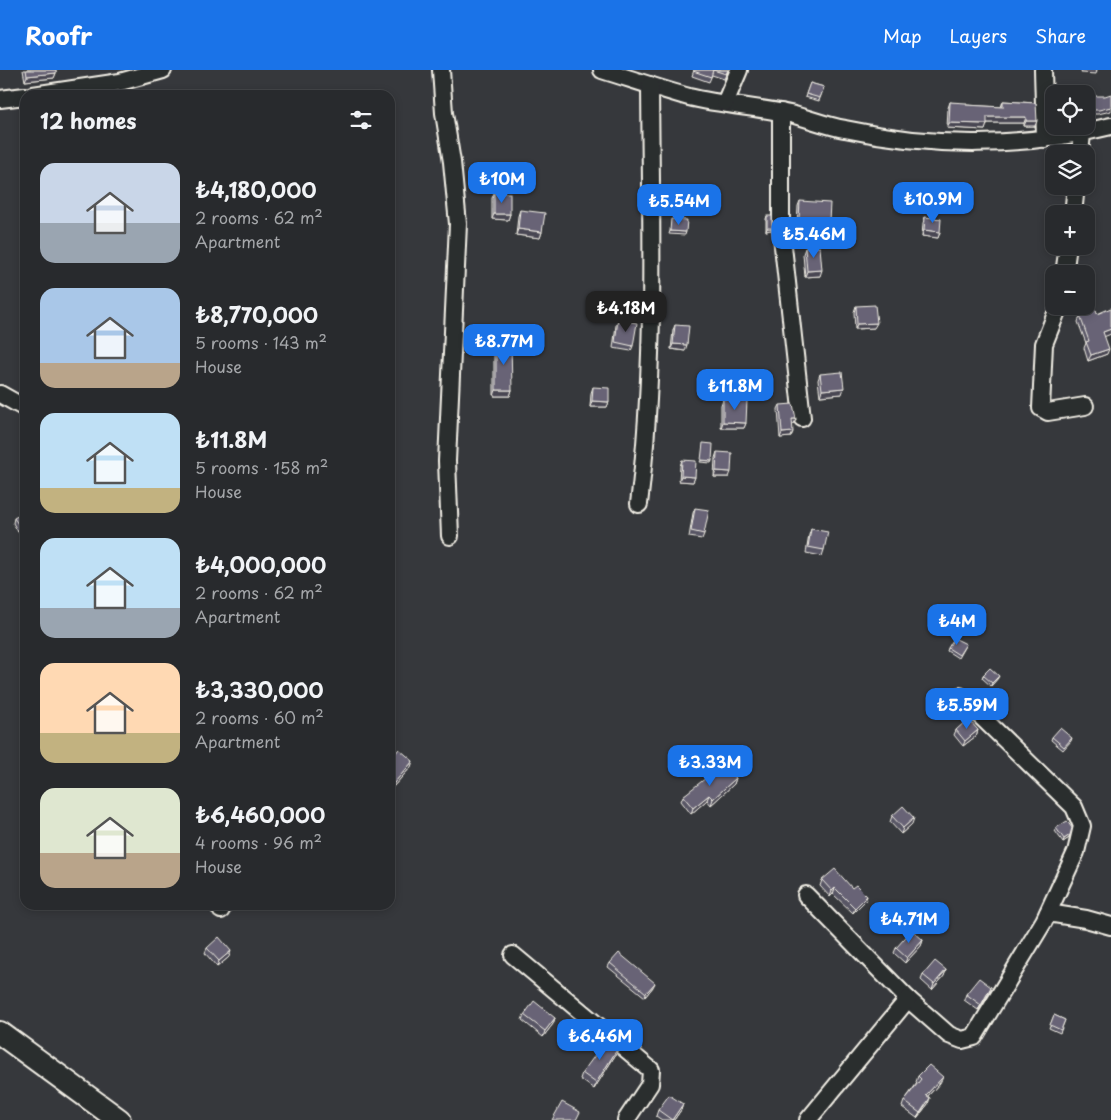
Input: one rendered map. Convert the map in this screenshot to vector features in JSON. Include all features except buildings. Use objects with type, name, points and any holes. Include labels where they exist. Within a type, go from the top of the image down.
[{"type":"street","points":[[108,90],[123,89],[163,70]]},
{"type":"street","points":[[441,70],[444,113],[452,162],[458,224],[447,461],[450,536]]},
{"type":"street","points":[[602,70],[691,97],[781,112],[843,129],[920,140],[995,143],[1070,135]]},
{"type":"street","points":[[726,103],[739,70]]},
{"type":"street","points":[[1043,70],[1045,139]]},
{"type":"street","points":[[639,504],[649,399],[651,343],[650,85]]},
{"type":"street","points":[[0,99],[20,97]]},
{"type":"street","points":[[781,112],[782,228],[802,418]]},
{"type":"street","points":[[1095,130],[1111,126]]},
{"type":"street","points":[[1055,315],[1044,344],[1041,408],[1048,412],[1085,406]]},
{"type":"street","points":[[0,394],[20,405]]},
{"type":"street","points":[[806,895],[908,1000],[950,1035],[962,1040],[974,1038],[1048,914],[1076,852],[1082,833],[1078,813],[960,696]]},
{"type":"street","points":[[1048,914],[1086,919],[1111,926]]},
{"type":"street","points":[[513,955],[650,1070],[650,1084],[626,1120]]},
{"type":"street","points":[[808,1120],[908,1000]]},
{"type":"street","points":[[0,1033],[119,1120]]}]
